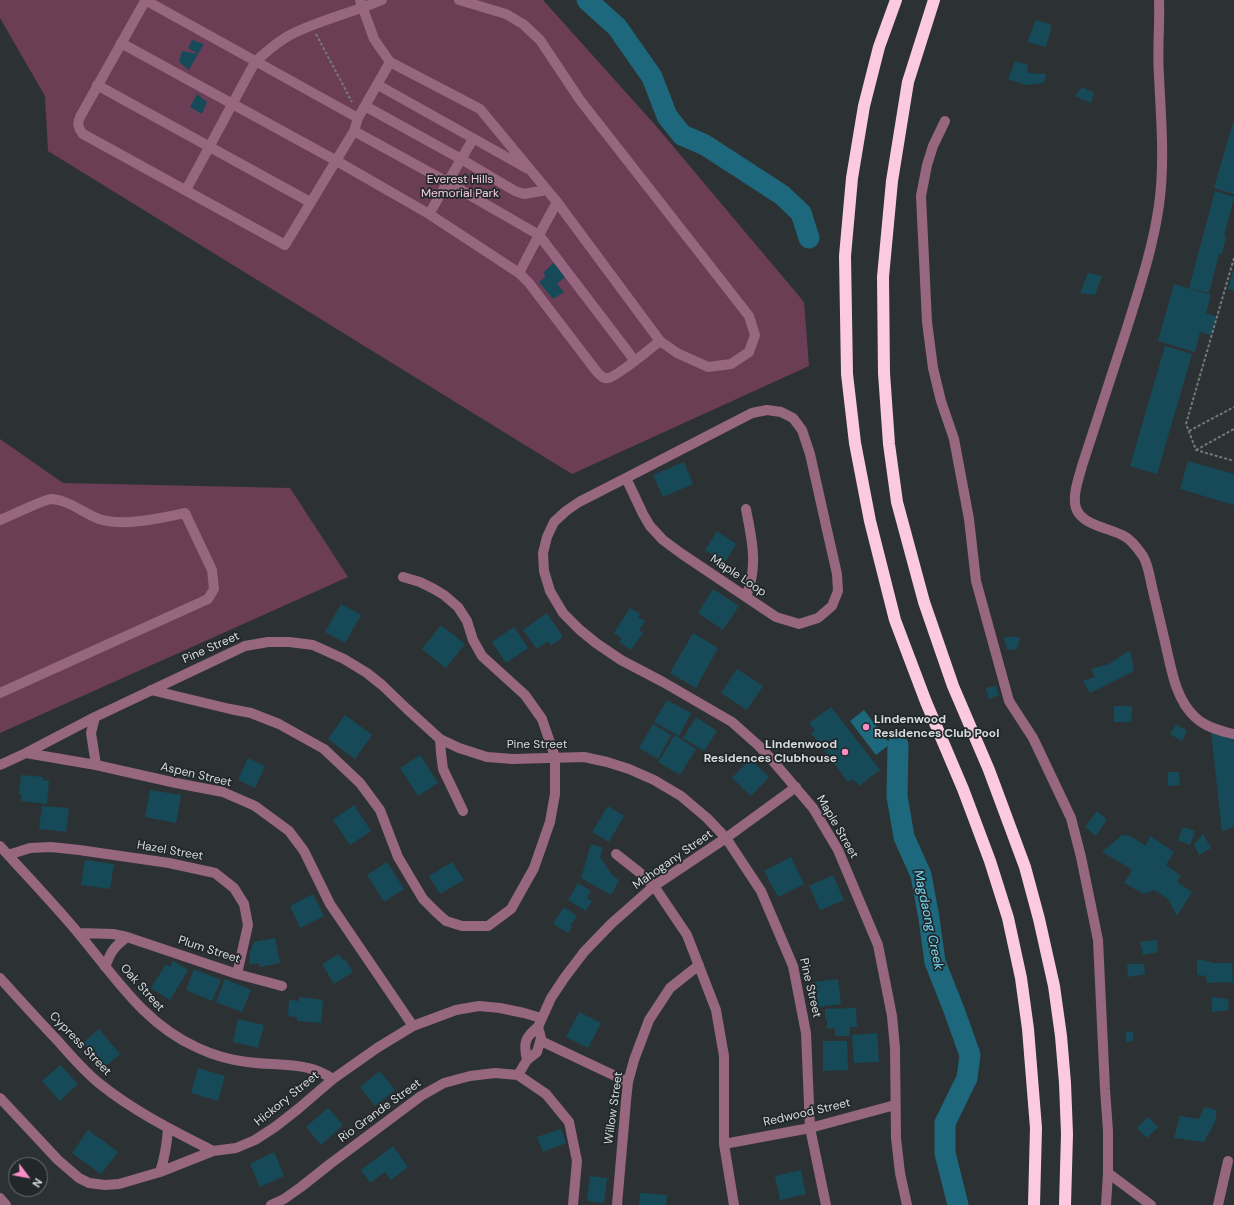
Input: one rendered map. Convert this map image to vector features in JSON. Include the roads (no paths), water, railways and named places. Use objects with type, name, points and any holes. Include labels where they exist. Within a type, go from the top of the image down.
[{"type":"highway","points":[[896,0],[879,47],[864,106],[852,178],[845,256],[847,374],[855,443],[870,521],[895,620],[926,702],[963,789],[990,861],[1008,918],[1021,978],[1028,1029],[1036,1128],[1034,1205]]},
{"type":"highway","points":[[934,0],[908,82],[892,180],[883,278],[884,373],[889,444],[897,502],[924,602],[953,686],[989,770],[1025,867],[1048,956],[1061,1036],[1065,1083],[1065,1205]]},
{"type":"street","points":[[390,62],[362,112],[354,131],[335,160],[285,245],[83,134],[78,126],[78,122],[97,85],[145,0],[255,62],[362,112],[461,159],[515,191],[524,194],[547,190]]},
{"type":"street","points":[[186,190],[255,62],[272,47],[288,36],[361,4],[382,0]]},
{"type":"street","points":[[361,4],[374,39],[390,62],[480,109],[557,202],[660,341],[677,353],[708,367],[731,364],[748,352],[755,335],[749,316],[580,100],[540,40],[523,24],[506,14],[458,0]]},
{"type":"street","points":[[1159,0],[1160,24],[1158,74],[1161,114],[1162,172],[1155,230],[1142,280],[1082,466],[1075,495],[1076,508],[1079,514],[1088,522],[1126,537],[1134,544],[1144,558],[1150,577],[1174,680],[1181,697],[1187,708],[1201,722],[1211,727],[1234,734]]},
{"type":"street","points":[[121,42],[335,160],[429,214],[519,273],[524,277],[600,376],[604,378],[612,377],[660,341]]},
{"type":"street","points":[[97,85],[310,202]]},
{"type":"street","points":[[378,85],[531,171]]},
{"type":"street","points":[[945,121],[933,146],[927,165],[921,196],[927,322],[933,368],[940,401],[954,438],[969,519],[976,581],[1009,701],[1033,738],[1071,818],[1081,857],[1098,940],[1108,1131],[1106,1205]]},
{"type":"street","points":[[354,131],[539,235],[635,361]]},
{"type":"street","points":[[429,214],[473,139]]},
{"type":"street","points":[[519,273],[557,202]]},
{"type":"street","name":"Maple Loop","points":[[767,410],[781,412],[793,418],[802,430],[810,454],[826,530],[838,574],[838,591],[832,606],[818,618],[799,624],[776,617],[746,597],[682,554],[659,535],[650,526],[643,514],[626,478],[752,413],[767,410]]},
{"type":"street","name":"Maple Street","points":[[626,478],[579,502],[554,522],[547,537],[543,553],[544,571],[550,591],[563,613],[591,639],[621,660],[674,688],[732,722],[759,746],[813,808],[838,850],[878,945],[892,1016],[894,1040],[896,1138],[900,1173],[907,1205]]},
{"type":"street","points":[[0,520],[50,499],[68,503],[99,519],[115,522],[148,520],[185,513],[212,570],[214,589],[208,599],[0,693]]},
{"type":"street","points":[[746,509],[753,562],[751,580],[746,597]]},
{"type":"street","points":[[151,690],[251,713],[279,724],[324,749],[360,783],[380,810],[398,857],[423,899],[446,921],[462,926],[488,926],[511,909],[534,868],[550,822],[555,794],[555,757],[542,719],[525,695],[482,656],[473,640],[467,621],[458,607],[434,589],[420,582],[403,577]]},
{"type":"street","name":"Pine Street","points":[[0,765],[95,717],[245,646],[268,642],[289,642],[313,645],[344,659],[367,673],[382,684],[440,739],[459,748],[487,757],[513,759],[584,757],[629,769],[654,780],[681,796],[707,818],[726,838],[761,890],[793,966],[806,1033],[810,1128],[826,1205]]},
{"type":"street","points":[[95,717],[91,733],[96,765]]},
{"type":"street","points":[[440,739],[443,769],[463,811]]},
{"type":"street","name":"Aspen Street","points":[[26,753],[96,765],[223,792],[255,806],[289,831],[304,851],[330,904],[413,1026]]},
{"type":"street","name":"Mahogany Street","points":[[527,1060],[524,1048],[529,1034],[540,1022],[551,998],[584,952],[611,924],[654,886],[726,838],[796,787]]},
{"type":"street","name":"Oak Street","points":[[0,846],[79,933],[105,967],[139,1007],[157,1024],[176,1037],[198,1048],[224,1057],[246,1062],[309,1068],[321,1072],[333,1079]]},
{"type":"street","name":"Hazel Street","points":[[8,855],[30,848],[50,847],[169,863],[215,873],[234,888],[244,904],[248,925],[237,974]]},
{"type":"street","points":[[616,854],[654,886],[687,935],[716,1010],[724,1056],[724,1144],[734,1205]]},
{"type":"street","name":"Plum Street","points":[[79,933],[113,934],[127,937],[237,974],[282,986]]},
{"type":"street","points":[[105,967],[110,954],[116,946],[127,937]]},
{"type":"street","name":"Willow Street","points":[[617,1205],[628,1082],[634,1060],[649,1020],[670,988],[699,965]]},
{"type":"street","name":"Cypress Street","points":[[0,978],[82,1067],[99,1083],[119,1099],[168,1128],[213,1151]]},
{"type":"street","name":"Hickory Street","points":[[0,1098],[58,1160],[79,1178],[89,1183],[105,1185],[119,1184],[160,1172],[213,1151],[236,1148],[255,1140],[275,1127],[333,1079],[377,1048],[413,1026],[456,1010],[480,1006],[524,1013],[540,1022]]},
{"type":"street","points":[[540,1022],[541,1038],[537,1052],[527,1060],[518,1076],[546,1094],[569,1122],[577,1161],[573,1205]]},
{"type":"street","points":[[540,1041],[628,1082]]},
{"type":"street","name":"Rio Grande Street","points":[[271,1205],[284,1199],[301,1187],[421,1096],[444,1083],[470,1076],[495,1073],[518,1076]]},
{"type":"street","name":"Redwood Street","points":[[724,1144],[810,1128],[895,1105]]},
{"type":"street","points":[[160,1172],[165,1155],[168,1128]]},
{"type":"street","points":[[1218,1205],[1228,1161]]},
{"type":"street","points":[[1108,1173],[1151,1205]]},
{"type":"street","points":[[0,1198],[6,1205]]},
{"type":"water","name":"Lindenwood Residences Club Pool","points":[[864,710],[890,744],[876,755],[850,721]]},
{"type":"waterway","points":[[587,0],[617,27],[652,77],[667,116],[682,135],[705,145],[782,195],[801,213],[809,238]]},
{"type":"waterway","name":"Magdaong Creek","points":[[898,745],[897,796],[904,837],[921,875],[935,962],[970,1055],[967,1078],[945,1123],[945,1153],[958,1205]]},
{"type":"place","name":"Lindenwood Residences Club Pool","points":[[866,727]]},
{"type":"place","name":"Lindenwood Residences Clubhouse","points":[[845,752]]},
{"type":"park label","name":"Everest Hills Memorial Park","points":[[460,187]]}]
